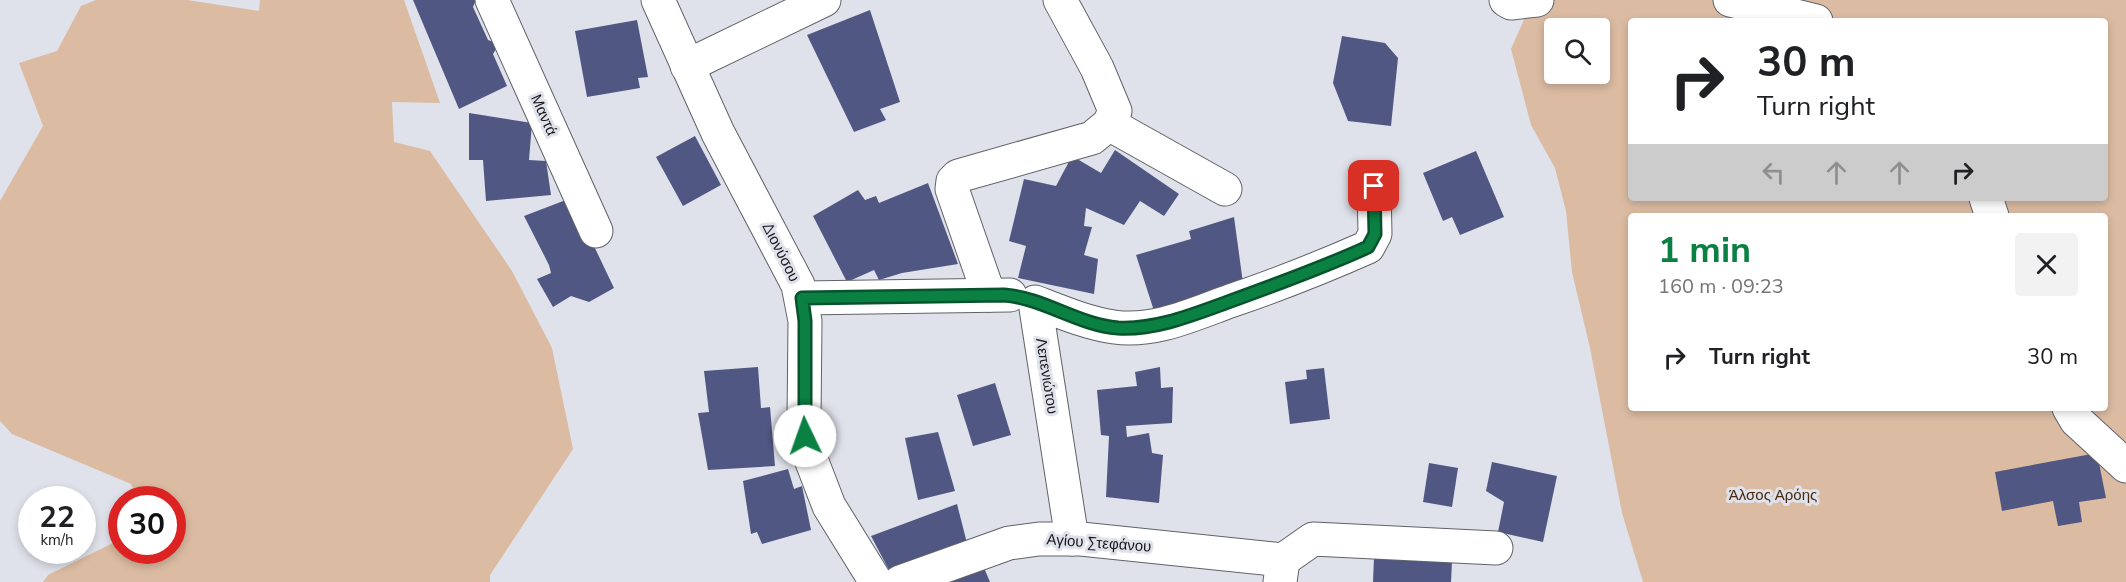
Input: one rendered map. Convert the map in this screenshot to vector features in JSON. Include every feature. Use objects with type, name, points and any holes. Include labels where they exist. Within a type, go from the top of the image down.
[{"type":"street","name":"Μαντά","points":[[492,0],[596,231]]},
{"type":"street","name":"Διονύσου","points":[[658,0],[718,133],[782,252],[802,298],[805,321],[804,420],[809,454],[829,506],[876,582]]},
{"type":"street","points":[[687,66],[824,0]]},
{"type":"street","points":[[1506,0],[1511,3],[1537,0]]},
{"type":"street","points":[[1730,0],[1804,18]]},
{"type":"street","points":[[989,295],[952,189],[953,181],[958,176],[1092,138],[1109,124],[1114,111],[1110,96],[1070,3]]},
{"type":"street","points":[[1109,124],[1225,189]]},
{"type":"street","points":[[802,298],[1010,295],[1088,322],[1116,328],[1158,325],[1289,280],[1368,247],[1375,234],[1374,186]]},
{"type":"street","name":"Λεπενιώτου","points":[[1035,302],[1072,539]]},
{"type":"street","points":[[2071,411],[2076,420],[2126,466]]},
{"type":"street","name":"Αγίου Στεφάνου","points":[[900,582],[1009,543],[1072,539],[1282,571]]},
{"type":"street","points":[[1282,571],[1313,539],[1496,548]]},
{"type":"green space","points":[[96,0],[187,0],[259,11],[260,0],[404,0],[440,103],[392,102],[394,142],[430,151],[512,271],[552,348],[573,449],[490,575],[490,582],[43,582],[48,575],[70,564],[96,564],[96,551],[108,545],[108,564],[186,564],[186,486],[132,486],[12,434],[0,421],[0,201],[43,126],[19,63],[57,51],[81,6]]},
{"type":"green space","name":"Άλσος Αρόης","points":[[1529,0],[2126,0],[2126,582],[1643,582],[1622,513],[1590,348],[1572,272],[1566,211],[1555,168],[1531,125],[1511,49],[1530,6]]},
{"type":"building","points":[[413,0],[476,0],[473,7],[488,40],[499,44],[493,54],[507,86],[459,109]]},
{"type":"building","points":[[870,10],[900,102],[880,109],[886,120],[854,132],[807,35]]},
{"type":"building","points":[[637,20],[648,77],[638,78],[640,88],[587,97],[575,31]]},
{"type":"building","points":[[1342,36],[1385,43],[1398,58],[1391,126],[1348,121],[1333,83]]},
{"type":"building","points":[[469,113],[532,123],[529,160],[546,161],[551,195],[486,201],[483,160],[469,160]]},
{"type":"building","points":[[695,136],[721,185],[683,206],[656,157]]},
{"type":"building","points":[[1115,150],[1179,194],[1164,216],[1140,201],[1124,225],[1086,208],[1084,226],[1092,227],[1084,255],[1098,259],[1094,294],[1018,278],[1026,246],[1009,241],[1024,179],[1056,186],[1072,156],[1101,173]]},
{"type":"building","points":[[1476,151],[1504,217],[1460,235],[1452,217],[1443,221],[1423,173]]},
{"type":"building","points":[[928,183],[958,264],[902,273],[879,280],[874,270],[847,282],[813,216],[858,190],[865,200],[876,196],[879,203]]},
{"type":"building","points":[[571,198],[614,288],[589,302],[571,296],[553,307],[537,279],[551,273],[549,265],[524,216]]},
{"type":"building","points":[[1234,217],[1243,283],[1155,314],[1136,255],[1191,239],[1189,231]]},
{"type":"building","points":[[758,367],[761,408],[770,407],[775,466],[708,470],[698,413],[709,412],[704,371]]},
{"type":"building","points":[[1160,367],[1161,388],[1173,387],[1172,423],[1126,426],[1127,437],[1149,433],[1152,453],[1163,455],[1159,503],[1106,497],[1109,436],[1101,435],[1097,390],[1137,386],[1135,372]]},
{"type":"building","points":[[1324,368],[1330,419],[1290,424],[1285,382],[1307,379],[1306,370]]},
{"type":"building","points":[[995,383],[1011,435],[973,446],[957,395]]},
{"type":"building","points":[[938,432],[955,491],[918,500],[905,438]]},
{"type":"building","points":[[2097,453],[2106,498],[2079,502],[2082,522],[2058,526],[2053,501],[2002,511],[1995,472]]},
{"type":"building","points":[[1492,462],[1557,476],[1543,542],[1498,532],[1504,502],[1486,491]]},
{"type":"building","points":[[1429,463],[1458,468],[1452,507],[1423,502]]},
{"type":"building","points":[[788,469],[794,489],[802,486],[811,530],[762,544],[757,532],[751,534],[743,481]]},
{"type":"building","points":[[957,504],[968,547],[890,572],[871,536]]},
{"type":"building","points":[[1374,557],[1452,561],[1451,582],[1373,582]]},
{"type":"building","points":[[982,563],[990,582],[923,582]]},
{"type":"route","points":[[805,436],[803,402],[805,321],[802,298],[1004,295],[1032,301],[1088,322],[1116,328],[1158,325],[1270,287],[1368,247],[1372,244],[1375,234],[1374,186]]}]
